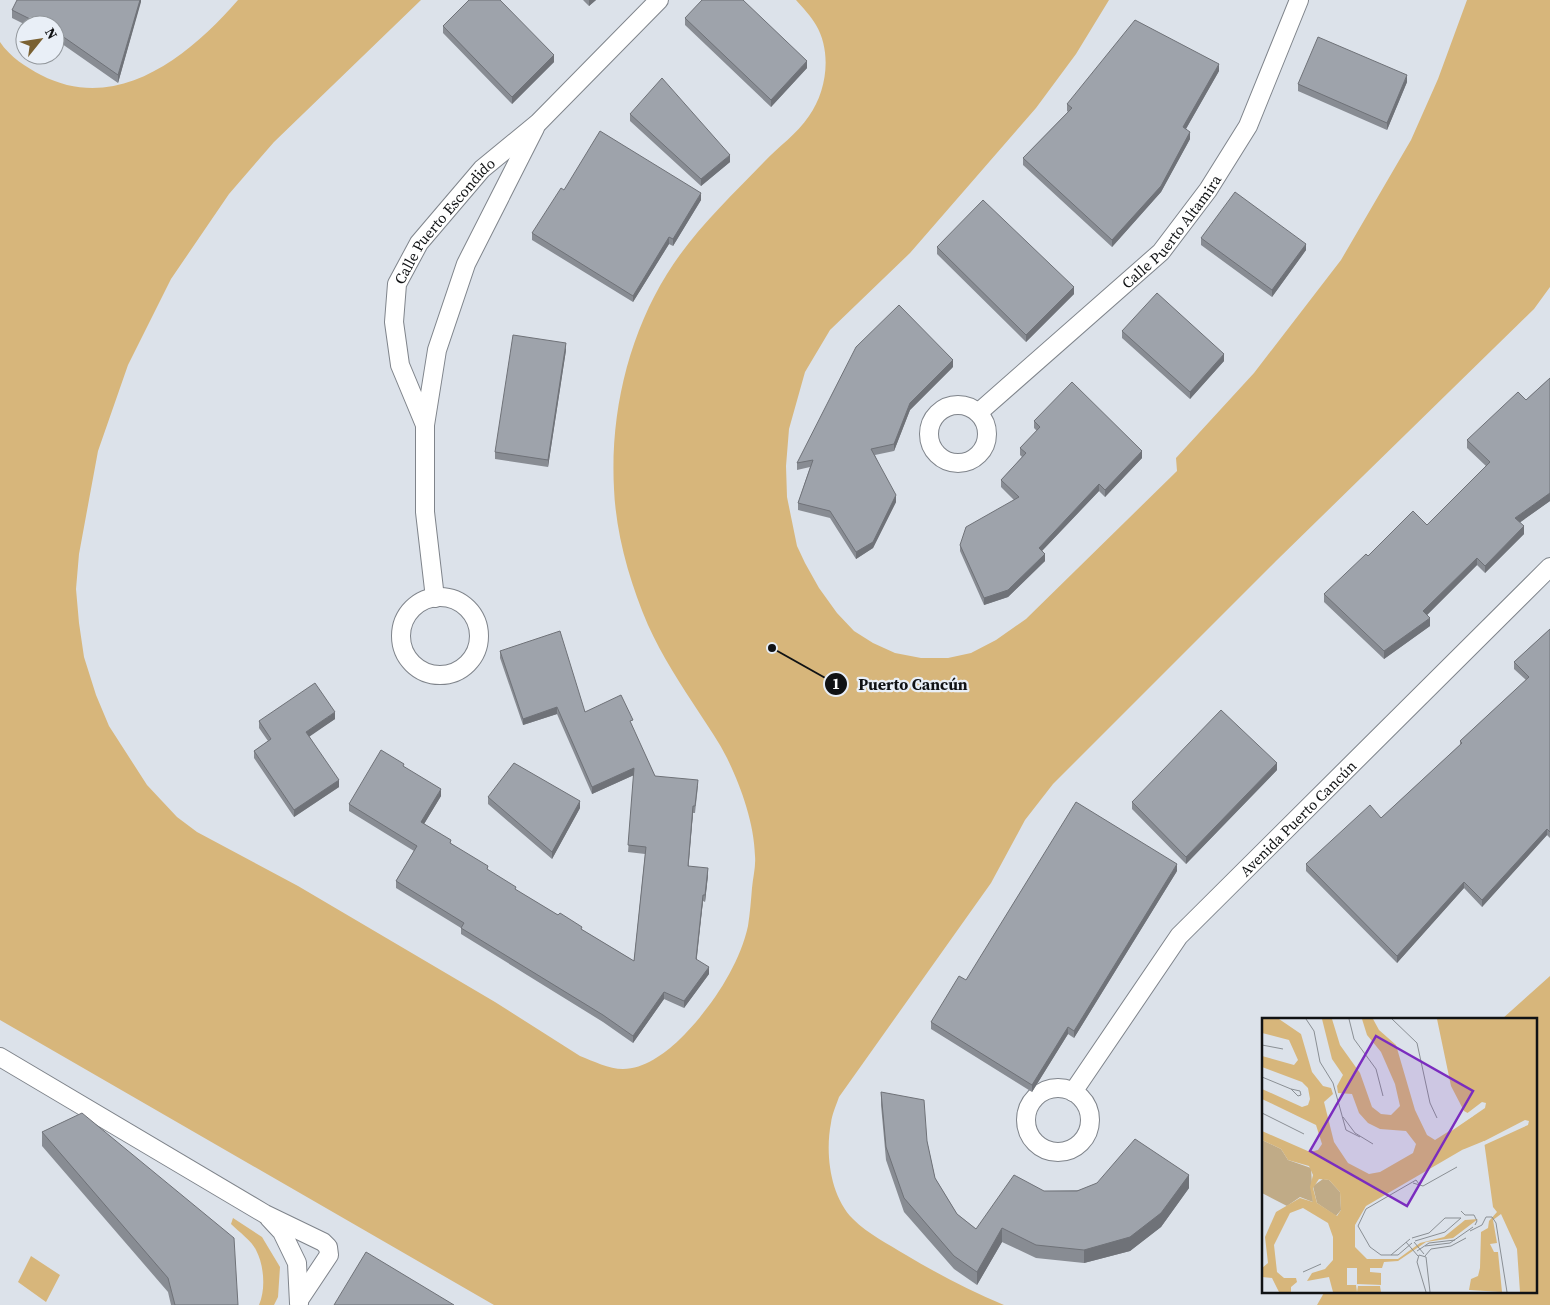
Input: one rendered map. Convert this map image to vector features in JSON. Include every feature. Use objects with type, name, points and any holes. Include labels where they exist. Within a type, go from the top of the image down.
[{"type":"street","name":"Calle Puerto Escondido","points":[[425,425],[400,366],[394,322],[397,284],[419,243],[482,169],[538,124],[659,0]]},
{"type":"street","name":"Calle Puerto Altamira","points":[[978,413],[1160,252],[1208,190],[1248,126],[1299,0]]},
{"type":"street","name":"Calle Puerto Escondido","points":[[435,598],[425,512],[425,425],[437,350],[466,264],[538,124]]},
{"type":"street","name":"Avenida Puerto Cancún","points":[[1073,1092],[1178,936],[1550,567]]},
{"type":"street","points":[[442,597],[454,600],[464,606],[473,615],[478,626],[479,640],[476,653],[468,664],[458,672],[445,675],[432,674],[419,669],[410,660],[403,648],[401,635],[404,623],[410,612],[418,604],[435,598],[442,597]]},
{"type":"street","points":[[0,1057],[265,1214],[323,1242],[328,1248],[329,1255],[299,1302]]},
{"type":"street","points":[[265,1214],[282,1232],[297,1263],[304,1270],[309,1271],[322,1266]]},
{"type":"street","points":[[297,1263],[299,1302]]},
{"type":"shaded area","points":[[238,0],[421,0],[274,142],[229,194],[171,279],[128,365],[98,451],[79,554],[76,589],[79,623],[84,657],[96,695],[109,726],[147,785],[177,817],[197,832],[298,886],[495,1002],[580,1056],[607,1066],[623,1069],[646,1064],[673,1045],[701,1016],[721,988],[738,957],[748,926],[755,860],[749,818],[742,793],[732,769],[724,752],[659,648],[641,609],[630,576],[615,506],[615,433],[619,405],[624,377],[632,350],[653,298],[667,274],[688,244],[725,202],[799,129],[809,116],[820,95],[826,59],[824,47],[816,25],[796,0],[1109,0],[1076,54],[1036,108],[910,253],[830,330],[805,372],[789,429],[786,466],[787,497],[797,546],[819,588],[837,613],[854,631],[873,643],[895,653],[921,658],[948,658],[971,653],[996,640],[1026,619],[1177,471],[1176,458],[1254,373],[1341,260],[1411,140],[1438,79],[1467,0],[1550,0],[1550,287],[1534,309],[1276,561],[1053,784],[1025,820],[991,883],[839,1097],[833,1113],[829,1135],[829,1160],[834,1186],[845,1210],[859,1224],[885,1243],[954,1282],[1004,1305],[494,1305],[0,1020],[0,42],[15,58],[15,65],[24,65],[41,75],[70,86],[98,88],[125,83],[150,73],[198,41]]},
{"type":"shaded area","points":[[1550,976],[1550,1305],[1317,1305],[1324,1292],[1538,1292],[1538,1018],[1503,1018]]},
{"type":"shaded area","points":[[233,1218],[262,1237],[280,1267],[278,1297],[274,1305],[259,1305],[263,1292],[263,1277],[259,1256],[252,1243],[231,1224]]},
{"type":"shaded area","points":[[31,1256],[60,1275],[46,1302],[18,1282]]},
{"type":"building","points":[[17,0],[140,0],[118,75],[65,38],[65,15],[22,15],[12,10]]},
{"type":"building","points":[[469,0],[500,0],[554,55],[512,97],[443,26]]},
{"type":"building","points":[[702,0],[743,0],[807,61],[771,100],[685,18]]},
{"type":"building","points":[[1135,20],[1219,64],[1183,127],[1190,132],[1161,186],[1112,240],[1023,158],[1072,108],[1067,104]]},
{"type":"building","points":[[1318,37],[1407,75],[1387,123],[1298,84]]},
{"type":"building","points":[[662,78],[730,155],[701,179],[630,114]]},
{"type":"building","points":[[600,131],[701,193],[673,239],[669,237],[633,296],[532,233],[561,188],[564,190]]},
{"type":"building","points":[[1235,192],[1306,244],[1272,290],[1201,238]]},
{"type":"building","points":[[983,200],[1074,287],[1026,335],[937,247]]},
{"type":"building","points":[[1157,293],[1224,354],[1190,392],[1122,331]]},
{"type":"building","points":[[899,305],[953,360],[910,403],[894,444],[871,449],[896,495],[873,542],[856,552],[830,511],[798,503],[813,460],[797,463],[856,347]]},
{"type":"building","points":[[513,335],[566,343],[548,460],[495,452]]},
{"type":"building","points":[[1550,378],[1550,493],[1515,518],[1524,526],[1485,566],[1477,558],[1423,611],[1430,618],[1384,651],[1324,594],[1366,554],[1368,556],[1413,511],[1427,525],[1490,462],[1467,440],[1518,392],[1526,400]]},
{"type":"building","points":[[1072,382],[1142,451],[1105,490],[1099,484],[1039,548],[1045,554],[1008,590],[984,598],[960,545],[966,527],[1019,497],[1001,480],[1026,453],[1020,448],[1040,427],[1034,421]]},
{"type":"building","points":[[1550,629],[1550,832],[1547,829],[1482,900],[1464,882],[1397,956],[1306,864],[1370,805],[1381,818],[1462,743],[1460,741],[1529,677],[1514,662]]},
{"type":"building","points":[[560,631],[585,712],[621,695],[633,720],[630,721],[655,776],[698,780],[695,806],[693,806],[688,866],[708,868],[696,959],[709,967],[684,1001],[664,992],[633,1036],[603,1015],[461,928],[464,923],[396,881],[417,846],[349,804],[381,750],[441,789],[421,822],[451,840],[450,843],[488,866],[487,869],[516,887],[515,889],[558,915],[560,913],[582,927],[581,929],[634,961],[646,847],[628,845],[634,768],[592,787],[557,707],[523,719],[500,651]]},
{"type":"building","points":[[315,683],[335,712],[306,732],[339,780],[294,810],[254,751],[271,739],[259,721]]},
{"type":"building","points":[[1221,710],[1277,763],[1186,857],[1132,802]]},
{"type":"building","points":[[514,763],[580,801],[552,852],[488,797]]},
{"type":"building","points":[[1076,802],[1177,864],[1074,1031],[1068,1027],[1032,1085],[931,1022],[959,976],[966,980]]},
{"type":"building","points":[[881,1092],[924,1100],[927,1141],[935,1178],[957,1214],[976,1229],[1014,1175],[1044,1191],[1077,1191],[1097,1183],[1135,1139],[1189,1175],[1161,1213],[1130,1237],[1084,1250],[1036,1245],[1002,1228],[977,1272],[954,1256],[904,1198],[886,1147]]},
{"type":"building","points":[[82,1113],[234,1238],[238,1305],[175,1305],[168,1278],[42,1132]]},
{"type":"building","points":[[366,1252],[454,1305],[334,1305]]},
{"type":"place","name":"Puerto Cancún","points":[[772,648]]}]
